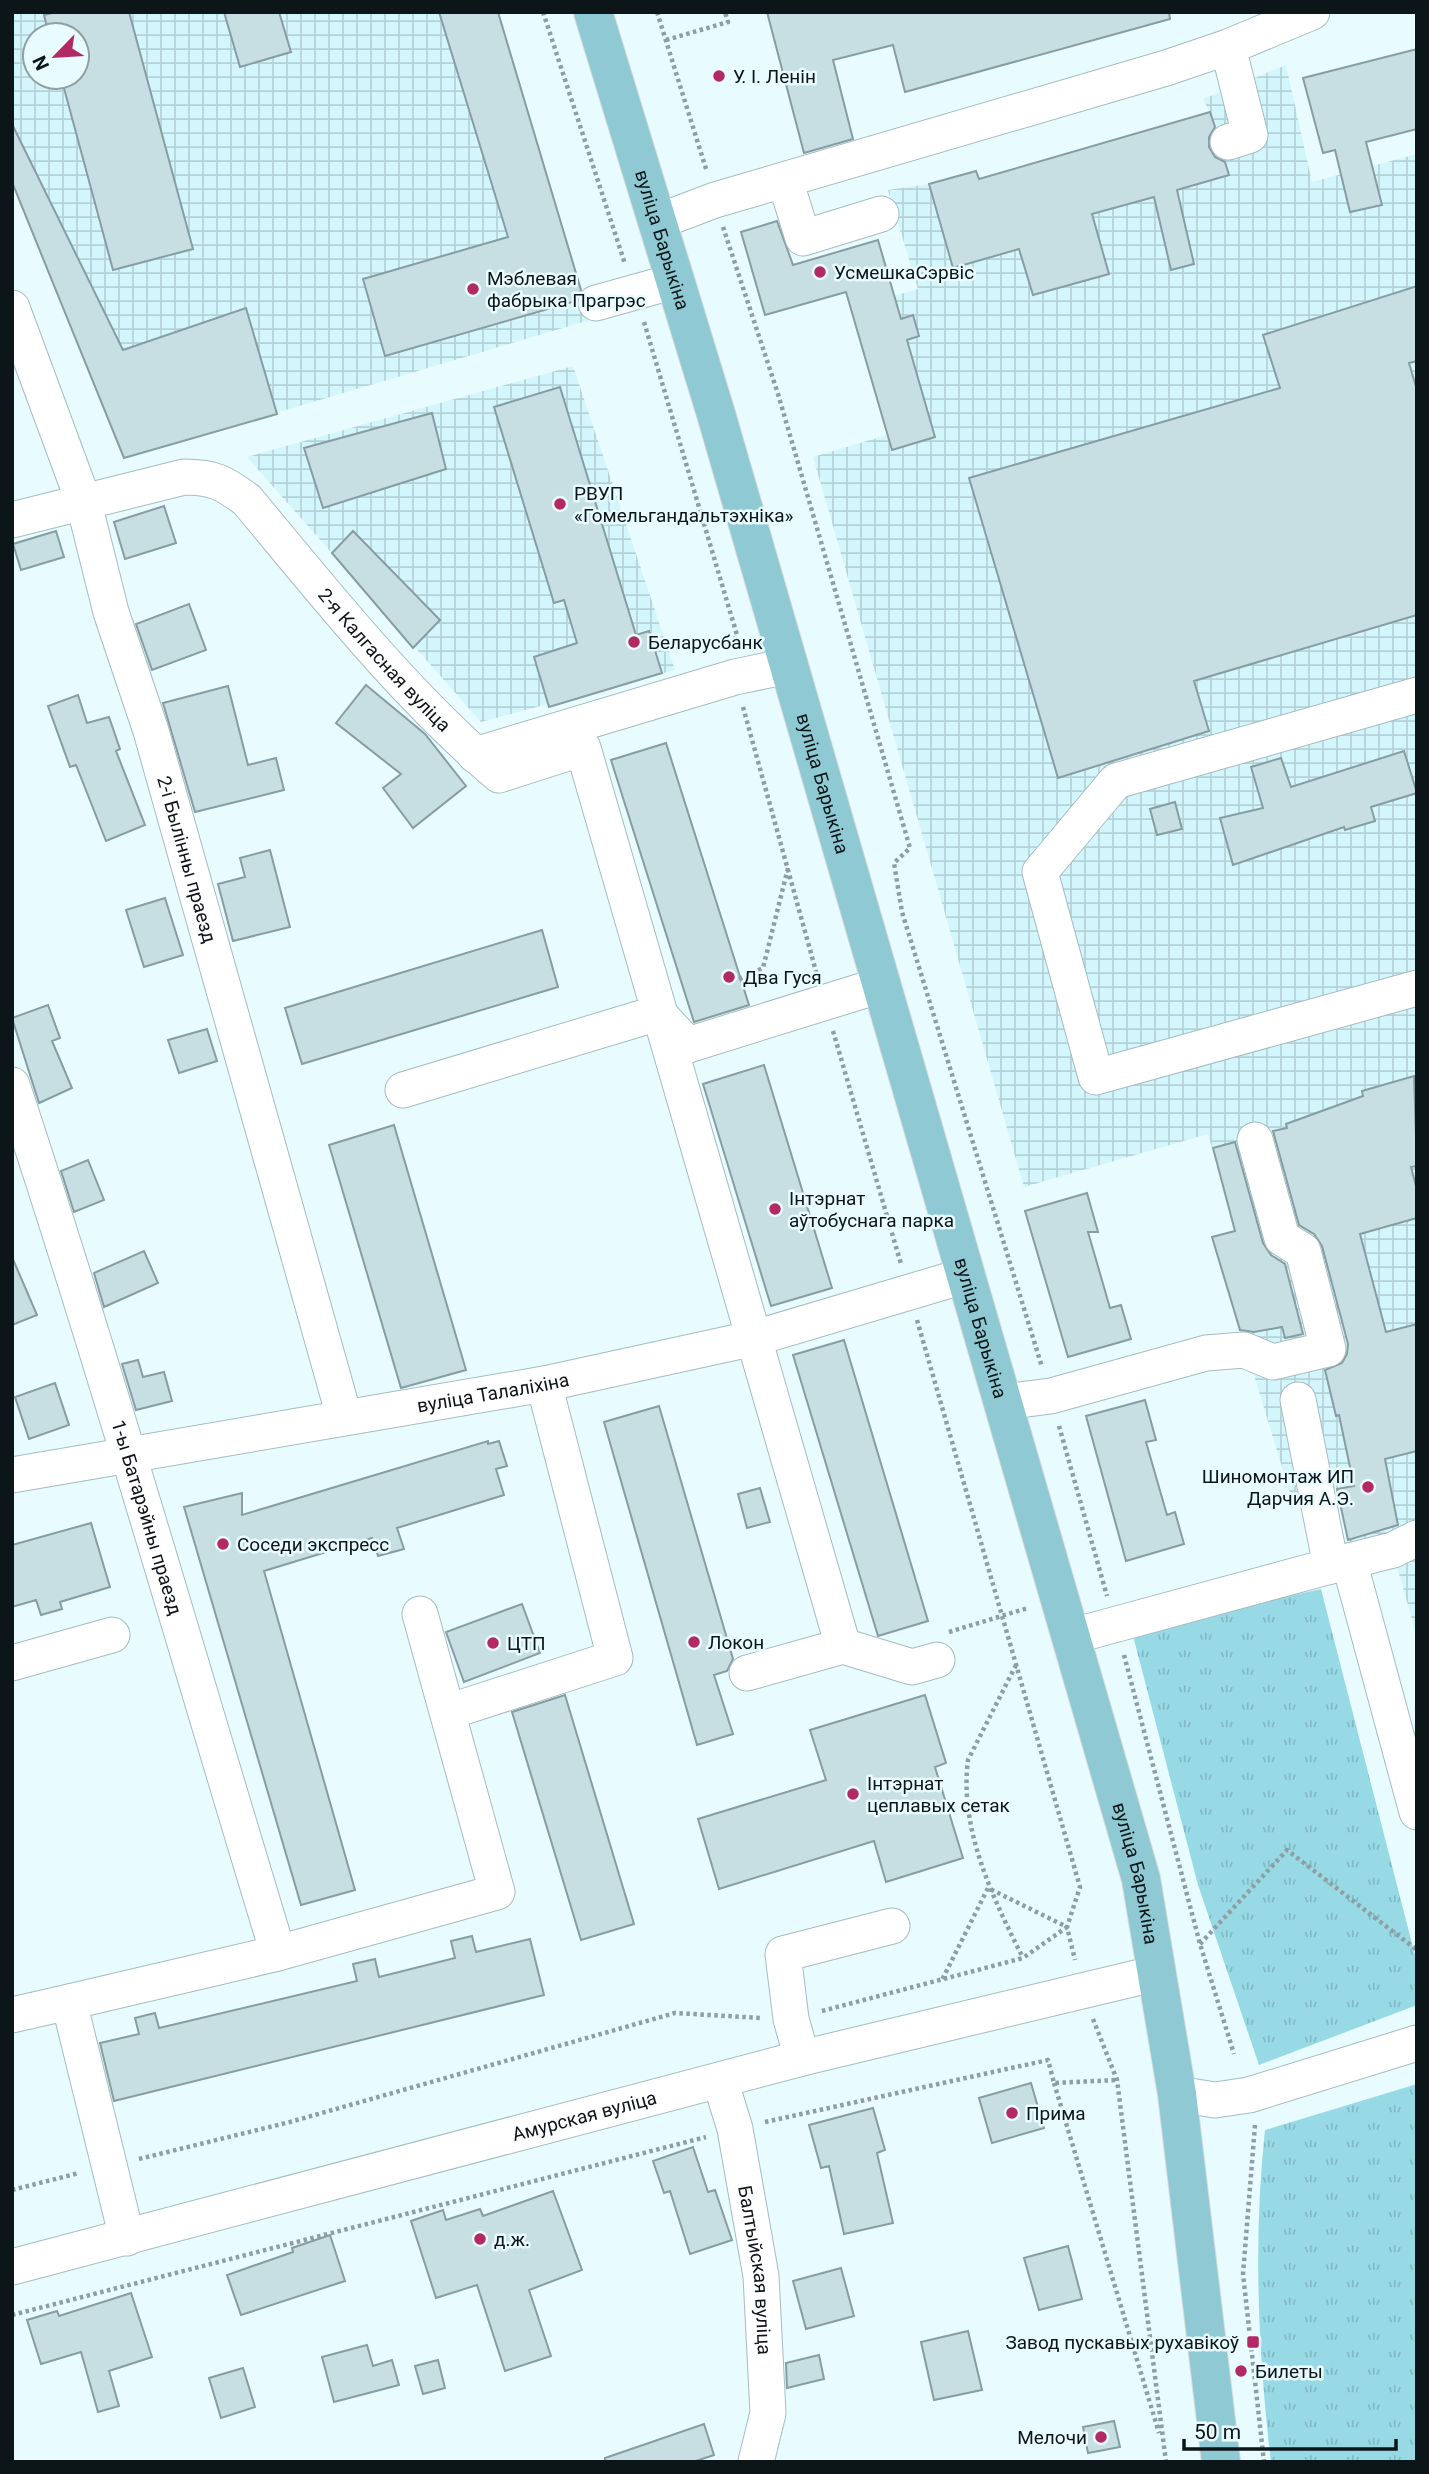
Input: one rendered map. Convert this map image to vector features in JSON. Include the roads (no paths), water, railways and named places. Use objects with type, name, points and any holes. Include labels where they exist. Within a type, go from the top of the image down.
[{"type":"main road","name":"вуліца Барыкіна","points":[[593,12],[675,281],[1062,1598],[1141,1879],[1177,2094],[1221,2462]]},
{"type":"street","points":[[657,222],[715,200],[1025,111],[1228,47],[1312,12]]},
{"type":"street","points":[[1228,47],[1250,135],[1228,142]]},
{"type":"street","points":[[785,180],[803,238],[881,214]]},
{"type":"street","points":[[596,303],[675,281]]},
{"type":"street","name":"2-і Былінны праезд","points":[[12,308],[83,500],[111,612],[151,731],[344,1416]]},
{"type":"street","name":"2-я Калгасная вуліца","points":[[12,520],[83,500],[184,477],[204,477],[224,483],[247,500],[361,636],[475,755],[499,775],[583,748],[658,1013]]},
{"type":"street","points":[[475,755],[735,677],[788,666]]},
{"type":"street","points":[[1417,695],[1116,781],[1040,872],[1096,1077],[1417,988]]},
{"type":"street","points":[[658,1013],[688,1045],[881,985]]},
{"type":"street","points":[[403,1090],[658,1013]]},
{"type":"street","points":[[658,1013],[843,1646]]},
{"type":"street","name":"1-ы Батарэйны праезд","points":[[12,1085],[78,1284],[126,1454],[278,1953]]},
{"type":"street","points":[[1004,1402],[1051,1396],[1206,1353],[1244,1350],[1273,1362],[1328,1349],[1303,1251],[1282,1238],[1255,1140]]},
{"type":"street","name":"вуліца Талаліхіна","points":[[12,1475],[344,1416],[544,1384],[755,1338],[967,1275]]},
{"type":"street","points":[[448,1712],[615,1658],[544,1384]]},
{"type":"street","points":[[1298,1400],[1340,1563],[1417,1812]]},
{"type":"street","points":[[1073,1636],[1115,1622],[1393,1550],[1417,1538]]},
{"type":"street","points":[[12,2015],[278,1953],[498,1892],[420,1614]]},
{"type":"street","points":[[12,1663],[112,1635]]},
{"type":"street","points":[[747,1673],[843,1646],[912,1667],[940,1647]]},
{"type":"street","points":[[802,2058],[791,2019],[783,1954],[892,1926]]},
{"type":"street","name":"Амурская вуліца","points":[[12,2267],[802,2058],[1157,1973]]},
{"type":"street","points":[[69,2002],[127,2238]]},
{"type":"street","points":[[1177,2094],[1215,2100],[1249,2095],[1417,2043]]},
{"type":"street","name":"Балтыйская вуліца","points":[[720,2080],[735,2129],[761,2276],[768,2413],[756,2462]]},
{"type":"place","name":"У. І. Ленін","points":[[719,76]]},
{"type":"place","name":"УсмешкаСэрвіс","points":[[820,272]]},
{"type":"place","name":"Мэблевая фабрыка Прагрэс","points":[[473,289]]},
{"type":"place","name":"РВУП «Гомельгандальтэхніка»","points":[[560,504]]},
{"type":"place","name":"Беларусбанк","points":[[634,642]]},
{"type":"place","name":"Два Гуся","points":[[729,977]]},
{"type":"place","name":"Інтэрнат аўтобуснага парка","points":[[775,1209]]},
{"type":"place","name":"Шиномонтаж ИП Дарчия А.Э.","points":[[1368,1487]]},
{"type":"place","name":"Соседи экспресс","points":[[223,1544]]},
{"type":"place","name":"Локон","points":[[694,1642]]},
{"type":"place","name":"ЦТП","points":[[493,1643]]},
{"type":"place","name":"Інтэрнат цеплавых сетак","points":[[853,1794]]},
{"type":"place","name":"Прима","points":[[1012,2113]]},
{"type":"place","name":"д.ж.","points":[[480,2239]]},
{"type":"place","name":"Завод пускавых рухавікоў","points":[[1253,2342]]},
{"type":"place","name":"Билеты","points":[[1241,2371]]},
{"type":"place","name":"Мелочи","points":[[1101,2437]]}]
